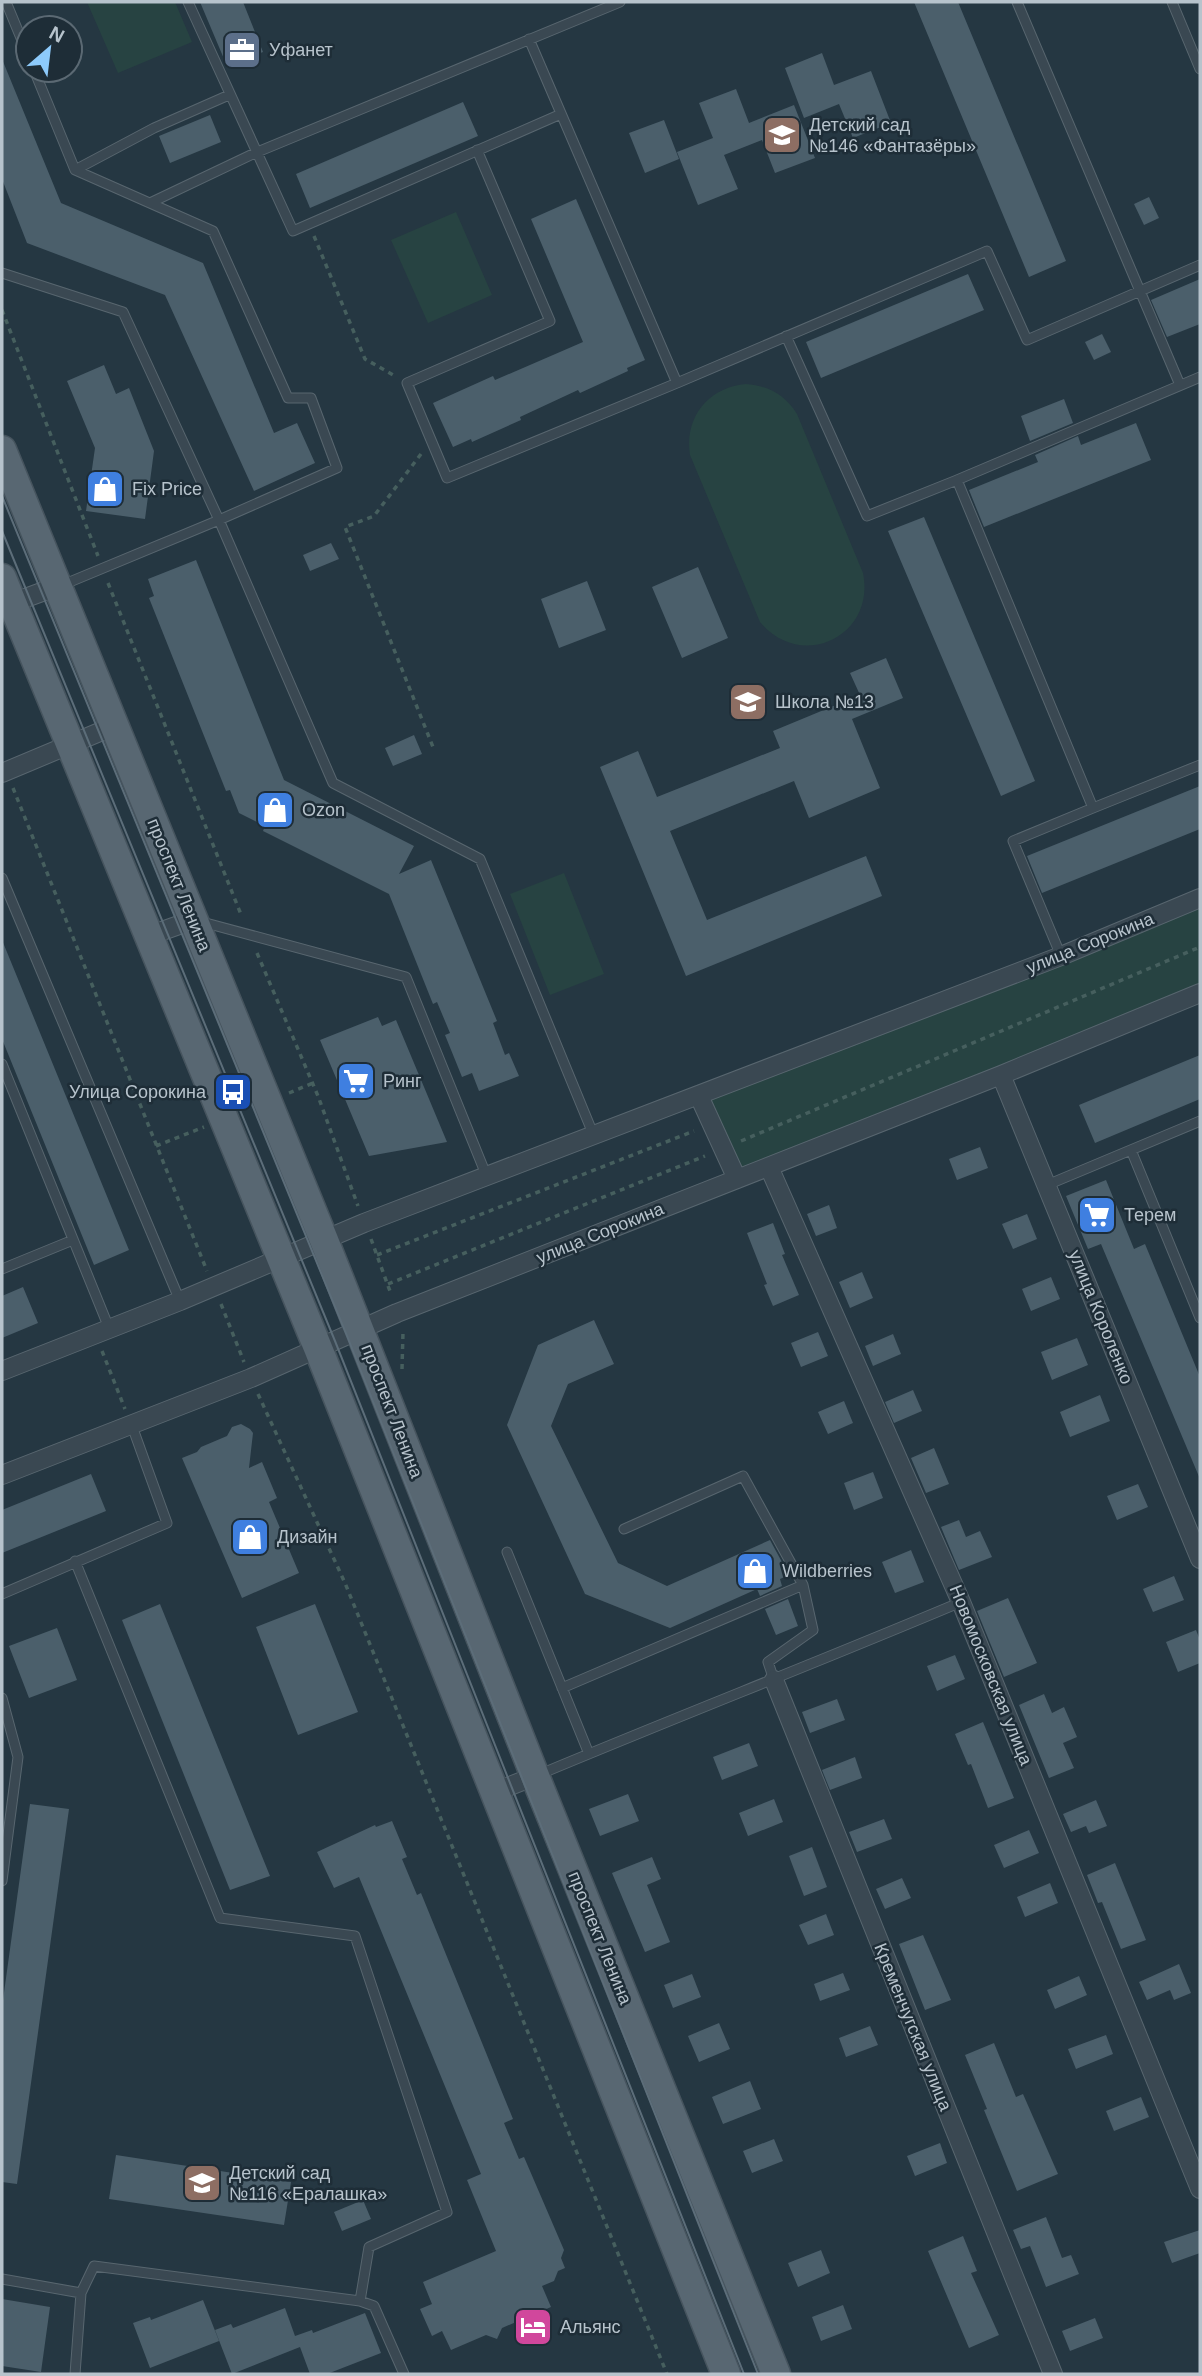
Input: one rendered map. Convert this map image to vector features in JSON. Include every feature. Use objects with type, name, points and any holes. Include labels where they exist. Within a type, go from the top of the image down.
[{"type":"main road","name":"проспект Ленина","points":[[2,450],[360,1329],[535,1776],[776,2374]]},
{"type":"main road","points":[[7,591],[282,1258],[726,2374]]},
{"type":"street","points":[[7,591],[58,586]]},
{"type":"street","points":[[4,772],[114,726]]},
{"type":"street","name":"улица Сорокина","points":[[2,1371],[180,1301],[364,1223],[1061,956],[1200,898]]},
{"type":"street","points":[[148,936],[193,920]]},
{"type":"street","name":"улица Сорокина","points":[[2,1475],[132,1426],[251,1378],[397,1313],[1001,1075],[1200,993]]},
{"type":"street","name":"улица Короленко","points":[[1001,1075],[1198,1549]]},
{"type":"street","points":[[699,1096],[737,1179]]},
{"type":"street","name":"Новомосковская улица","points":[[769,1167],[961,1602],[1200,2189]]},
{"type":"street","name":"Кременчугская улица","points":[[774,1680],[1053,2374]]},
{"type":"street","points":[[495,1792],[535,1776]]},
{"type":"lane","points":[[6,2],[14,21]]},
{"type":"lane","points":[[188,2],[293,231],[562,114]]},
{"type":"lane","points":[[152,202],[256,153],[620,2]]},
{"type":"lane","points":[[1017,2],[1180,386]]},
{"type":"lane","points":[[1172,2],[1200,69]]},
{"type":"lane","points":[[529,39],[677,383]]},
{"type":"lane","points":[[40,84],[75,170],[213,231],[288,398],[311,398],[337,468],[58,586]]},
{"type":"lane","points":[[75,170],[154,128],[229,94]]},
{"type":"lane","points":[[477,150],[551,321],[407,383],[447,478],[986,251],[1027,340],[1200,265]]},
{"type":"lane","points":[[2,273],[123,312],[219,520],[334,783],[480,859],[594,1136]]},
{"type":"lane","points":[[786,336],[867,516],[1200,377]]},
{"type":"lane","points":[[957,480],[1093,808]]},
{"type":"lane","points":[[1061,956],[1013,841],[1200,765]]},
{"type":"lane","points":[[2,878],[180,1301]]},
{"type":"lane","points":[[193,920],[406,977],[487,1177]]},
{"type":"lane","points":[[2,1065],[73,1240],[102,1330]]},
{"type":"lane","points":[[1046,1185],[1200,1121]]},
{"type":"lane","points":[[1131,1150],[1200,1318]]},
{"type":"lane","points":[[2,1269],[73,1240]]},
{"type":"lane","points":[[2,1594],[167,1523],[132,1426]]},
{"type":"lane","points":[[624,1529],[743,1476],[803,1585],[813,1630],[768,1662],[774,1680]]},
{"type":"lane","points":[[507,1552],[589,1754]]},
{"type":"lane","points":[[75,1561],[220,1918],[355,1936],[447,2212],[369,2248],[360,2301]]},
{"type":"lane","points":[[562,1688],[803,1585]]},
{"type":"lane","points":[[535,1776],[961,1602]]},
{"type":"lane","points":[[2,1698],[18,1756],[2,1881]]},
{"type":"lane","points":[[75,2374],[81,2293],[94,2266],[360,2301],[374,2306],[404,2374]]},
{"type":"lane","points":[[2,2279],[81,2293]]},
{"type":"path","points":[[310,224],[365,359],[407,383]]},
{"type":"path","points":[[2,310],[249,935],[318,1096],[397,1313]]},
{"type":"path","points":[[431,440],[374,516],[345,527],[433,747]]},
{"type":"path","points":[[4,772],[251,1378],[345,1583],[667,2374]]},
{"type":"path","points":[[387,1284],[723,1149],[1200,947]]},
{"type":"path","points":[[377,1255],[712,1124]]},
{"type":"path","points":[[102,1330],[132,1426]]},
{"type":"green space","points":[[87,2],[175,2],[192,42],[118,73]]},
{"type":"green space","points":[[456,212],[492,295],[428,323],[391,240]]},
{"type":"green space","points":[[746,384],[776,393],[797,414],[863,573],[864,595],[858,614],[847,629],[832,640],[814,645],[795,644],[777,637],[760,622],[690,455],[691,428],[702,406],[721,391]]},
{"type":"green space","points":[[564,873],[604,974],[550,995],[510,894]]},
{"type":"green space","points":[[1200,898],[1200,993],[737,1179],[699,1096]]},
{"type":"building","points":[[200,2],[243,2],[263,52],[227,66]]},
{"type":"building","points":[[914,2],[958,2],[1066,261],[1029,277]]},
{"type":"building","points":[[822,53],[834,85],[871,71],[891,123],[853,138],[839,104],[804,118],[785,68]]},
{"type":"building","points":[[2,59],[61,203],[203,263],[274,433],[297,423],[315,463],[254,491],[165,295],[27,243],[2,179]]},
{"type":"building","points":[[736,89],[749,123],[794,105],[815,158],[775,173],[762,140],[724,155],[738,189],[698,205],[677,152],[713,138],[699,103]]},
{"type":"building","points":[[463,102],[478,136],[310,208],[296,174]]},
{"type":"building","points":[[210,115],[221,142],[170,163],[159,136]]},
{"type":"building","points":[[664,120],[679,159],[645,173],[629,133]]},
{"type":"building","points":[[1149,197],[1159,218],[1144,225],[1134,204]]},
{"type":"building","points":[[576,199],[645,360],[627,368],[628,371],[580,393],[578,390],[520,417],[521,420],[472,442],[471,439],[453,447],[433,403],[493,376],[495,380],[583,342],[531,219]]},
{"type":"building","points":[[968,274],[984,310],[821,378],[806,342]]},
{"type":"building","points":[[1200,279],[1200,324],[1167,337],[1151,300]]},
{"type":"building","points":[[1102,334],[1111,352],[1094,360],[1085,342]]},
{"type":"building","points":[[104,365],[116,394],[129,388],[154,451],[145,519],[86,511],[95,448],[67,381]]},
{"type":"building","points":[[1064,399],[1073,423],[1030,441],[1021,416]]},
{"type":"building","points":[[1136,423],[1151,460],[984,527],[969,490],[1038,462],[1035,455],[1078,436],[1081,445]]},
{"type":"building","points":[[924,517],[1035,781],[1001,796],[888,531]]},
{"type":"building","points":[[331,543],[339,559],[310,571],[303,555]]},
{"type":"building","points":[[196,560],[284,780],[414,846],[399,874],[431,860],[497,1021],[493,1023],[505,1055],[509,1053],[519,1076],[479,1091],[472,1073],[462,1077],[445,1035],[450,1033],[437,1002],[433,1004],[389,894],[263,831],[265,826],[239,813],[230,790],[226,791],[149,598],[154,596],[148,579]]},
{"type":"building","points":[[698,567],[728,638],[682,658],[652,587]]},
{"type":"building","points":[[587,581],[606,630],[559,648],[541,599]]},
{"type":"building","points":[[886,658],[903,698],[852,719],[880,788],[809,818],[794,781],[670,831],[707,920],[866,856],[882,896],[686,976],[600,767],[638,751],[657,797],[780,748],[773,731],[860,695],[850,673]]},
{"type":"building","points":[[414,735],[422,754],[393,766],[385,748]]},
{"type":"building","points":[[1200,786],[1200,829],[1042,893],[1027,856]]},
{"type":"building","points":[[2,940],[129,1250],[94,1265],[2,1039]]},
{"type":"building","points":[[378,1017],[382,1026],[396,1020],[447,1142],[369,1156],[320,1040]]},
{"type":"building","points":[[1200,1055],[1200,1099],[1095,1143],[1079,1105]]},
{"type":"building","points":[[980,1147],[988,1168],[957,1180],[949,1159]]},
{"type":"building","points":[[1106,1180],[1134,1249],[1145,1244],[1200,1377],[1200,1479],[1101,1244],[1088,1249],[1066,1196]]},
{"type":"building","points":[[829,1205],[837,1228],[816,1236],[807,1214]]},
{"type":"building","points":[[1027,1214],[1037,1239],[1013,1249],[1002,1224]]},
{"type":"building","points":[[773,1223],[785,1254],[782,1255],[799,1295],[773,1306],[747,1233]]},
{"type":"building","points":[[862,1272],[873,1298],[850,1308],[839,1282]]},
{"type":"building","points":[[1051,1277],[1060,1299],[1031,1311],[1022,1289]]},
{"type":"building","points":[[23,1287],[38,1323],[2,1338],[2,1296]]},
{"type":"building","points":[[594,1320],[614,1364],[568,1384],[551,1426],[618,1563],[667,1586],[770,1540],[789,1575],[780,1579],[782,1586],[760,1596],[757,1589],[670,1628],[585,1594],[507,1425],[538,1345]]},
{"type":"building","points":[[818,1332],[828,1356],[801,1367],[791,1343]]},
{"type":"building","points":[[893,1334],[901,1354],[873,1366],[865,1346]]},
{"type":"building","points":[[1077,1338],[1088,1365],[1052,1380],[1041,1352]]},
{"type":"building","points":[[913,1390],[922,1411],[894,1423],[885,1402]]},
{"type":"building","points":[[1100,1395],[1110,1421],[1070,1437],[1060,1412]]},
{"type":"building","points":[[844,1401],[853,1423],[828,1434],[818,1412]]},
{"type":"building","name":"Дизайн","points":[[241,1424],[253,1433],[249,1468],[262,1462],[277,1498],[269,1502],[299,1573],[242,1598],[182,1458],[227,1436],[232,1427]]},
{"type":"building","points":[[934,1448],[949,1484],[926,1493],[911,1458]]},
{"type":"building","points":[[873,1472],[883,1498],[854,1510],[844,1483]]},
{"type":"building","points":[[91,1474],[106,1511],[2,1553],[2,1510]]},
{"type":"building","points":[[1138,1484],[1148,1507],[1117,1520],[1107,1496]]},
{"type":"building","points":[[959,1520],[966,1537],[980,1531],[992,1557],[959,1570],[941,1527]]},
{"type":"building","points":[[911,1550],[924,1582],[895,1593],[882,1562]]},
{"type":"building","points":[[1174,1576],[1184,1600],[1153,1612],[1143,1589]]},
{"type":"building","points":[[1008,1598],[1037,1663],[1004,1677],[977,1611]]},
{"type":"building","points":[[788,1599],[798,1626],[776,1635],[765,1609]]},
{"type":"building","points":[[160,1604],[270,1876],[230,1890],[122,1620]]},
{"type":"building","points":[[315,1604],[358,1712],[298,1735],[256,1627]]},
{"type":"building","points":[[57,1628],[77,1680],[29,1698],[9,1646]]},
{"type":"building","points":[[1196,1630],[1200,1640],[1200,1663],[1178,1672],[1166,1642]]},
{"type":"building","points":[[955,1655],[965,1679],[937,1691],[927,1666]]},
{"type":"building","points":[[1044,1694],[1052,1713],[1064,1707],[1077,1737],[1063,1743],[1074,1768],[1049,1778],[1019,1705]]},
{"type":"building","points":[[837,1699],[845,1720],[810,1733],[802,1712]]},
{"type":"building","points":[[983,1722],[1014,1798],[988,1808],[971,1764],[968,1765],[955,1734]]},
{"type":"building","points":[[749,1743],[758,1766],[722,1780],[713,1757]]},
{"type":"building","points":[[855,1757],[862,1778],[830,1790],[822,1770]]},
{"type":"building","points":[[628,1794],[639,1821],[600,1836],[589,1809]]},
{"type":"building","points":[[774,1799],[783,1822],[748,1836],[739,1813]]},
{"type":"building","points":[[1096,1800],[1107,1826],[1089,1833],[1086,1826],[1071,1832],[1063,1814]]},
{"type":"building","points":[[30,1804],[69,1809],[17,2184],[2,2182],[2,2007]]},
{"type":"building","points":[[884,1819],[892,1839],[857,1852],[849,1832]]},
{"type":"building","points":[[392,1821],[407,1857],[402,1859],[417,1895],[421,1893],[513,2119],[504,2123],[519,2159],[524,2157],[564,2250],[561,2258],[565,2268],[558,2271],[554,2281],[542,2286],[551,2307],[502,2328],[497,2339],[486,2335],[451,2350],[442,2331],[432,2336],[420,2309],[432,2304],[423,2282],[496,2251],[467,2180],[481,2174],[359,1877],[334,1888],[317,1852],[375,1825],[376,1827]]},
{"type":"building","points":[[1029,1830],[1039,1853],[1004,1868],[994,1845]]},
{"type":"building","points":[[812,1847],[827,1887],[804,1896],[789,1856]]},
{"type":"building","points":[[652,1857],[661,1879],[647,1885],[670,1942],[645,1952],[612,1873]]},
{"type":"building","points":[[1115,1863],[1146,1940],[1121,1949],[1102,1902],[1098,1903],[1087,1875]]},
{"type":"building","points":[[902,1878],[911,1898],[885,1909],[876,1889]]},
{"type":"building","points":[[1050,1883],[1058,1903],[1025,1917],[1017,1897]]},
{"type":"building","points":[[826,1914],[834,1935],[808,1945],[799,1925]]},
{"type":"building","points":[[923,1935],[951,2000],[925,2010],[899,1944]]},
{"type":"building","points":[[1179,1964],[1191,1993],[1174,2000],[1170,1990],[1147,2000],[1139,1982]]},
{"type":"building","points":[[843,1973],[850,1990],[820,2001],[814,1984]]},
{"type":"building","points":[[692,1974],[701,1997],[673,2008],[664,1985]]},
{"type":"building","points":[[1079,1976],[1087,1995],[1055,2009],[1047,1990]]},
{"type":"building","points":[[719,2023],[730,2049],[699,2062],[688,2036]]},
{"type":"building","points":[[870,2026],[878,2045],[846,2057],[839,2038]]},
{"type":"building","points":[[1106,2035],[1113,2054],[1076,2069],[1068,2049]]},
{"type":"building","points":[[994,2043],[1016,2097],[1023,2094],[1058,2174],[1017,2191],[965,2055]]},
{"type":"building","points":[[750,2081],[761,2109],[723,2124],[712,2097]]},
{"type":"building","points":[[1141,2097],[1149,2117],[1114,2131],[1106,2111]]},
{"type":"building","points":[[774,2139],[783,2161],[752,2173],[743,2151]]},
{"type":"building","points":[[940,2143],[947,2163],[915,2176],[907,2156]]},
{"type":"building","points":[[116,2155],[291,2182],[284,2225],[109,2199]]},
{"type":"building","points":[[363,2200],[371,2219],[342,2231],[334,2212]]},
{"type":"building","points":[[1046,2217],[1062,2258],[1071,2255],[1079,2274],[1046,2287],[1030,2246],[1021,2249],[1013,2230]]},
{"type":"building","points":[[1200,2230],[1200,2253],[1172,2263],[1164,2242]]},
{"type":"building","points":[[963,2236],[977,2271],[971,2273],[999,2335],[969,2348],[928,2251]]},
{"type":"building","points":[[821,2250],[830,2273],[798,2287],[788,2263]]},
{"type":"building","points":[[2,2299],[50,2307],[41,2372],[2,2366]]},
{"type":"building","points":[[203,2300],[219,2341],[150,2368],[133,2323],[150,2317],[151,2320]]},
{"type":"building","points":[[843,2305],[852,2329],[821,2341],[812,2317]]},
{"type":"building","points":[[285,2308],[295,2336],[312,2330],[313,2333],[365,2313],[381,2353],[327,2374],[310,2374],[300,2347],[232,2374],[215,2330],[231,2324],[233,2328]]},
{"type":"building","points":[[1095,2318],[1103,2338],[1070,2351],[1062,2331]]},
{"type":"tram line","points":[[2,496],[347,1336],[758,2374]]},
{"type":"tram line","points":[[2,531],[335,1341],[744,2374]]},
{"type":"place","name":"Уфанет","points":[[242,50]]},
{"type":"place","name":"Детский сад №146 «Фантазёры»","points":[[782,135]]},
{"type":"place","name":"Fix Price","points":[[105,489]]},
{"type":"place","name":"Школа №13","points":[[748,702]]},
{"type":"place","name":"Ozon","points":[[275,810]]},
{"type":"place","name":"Ринг","points":[[356,1081]]},
{"type":"place","name":"Улица Сорокина","points":[[233,1092]]},
{"type":"place","name":"Терем","points":[[1097,1215]]},
{"type":"place","name":"Дизайн","points":[[250,1537]]},
{"type":"place","name":"Wildberries","points":[[755,1571]]},
{"type":"place","name":"Детский сад №116 «Ералашка»","points":[[202,2183]]},
{"type":"place","name":"Альянс","points":[[533,2327]]}]
